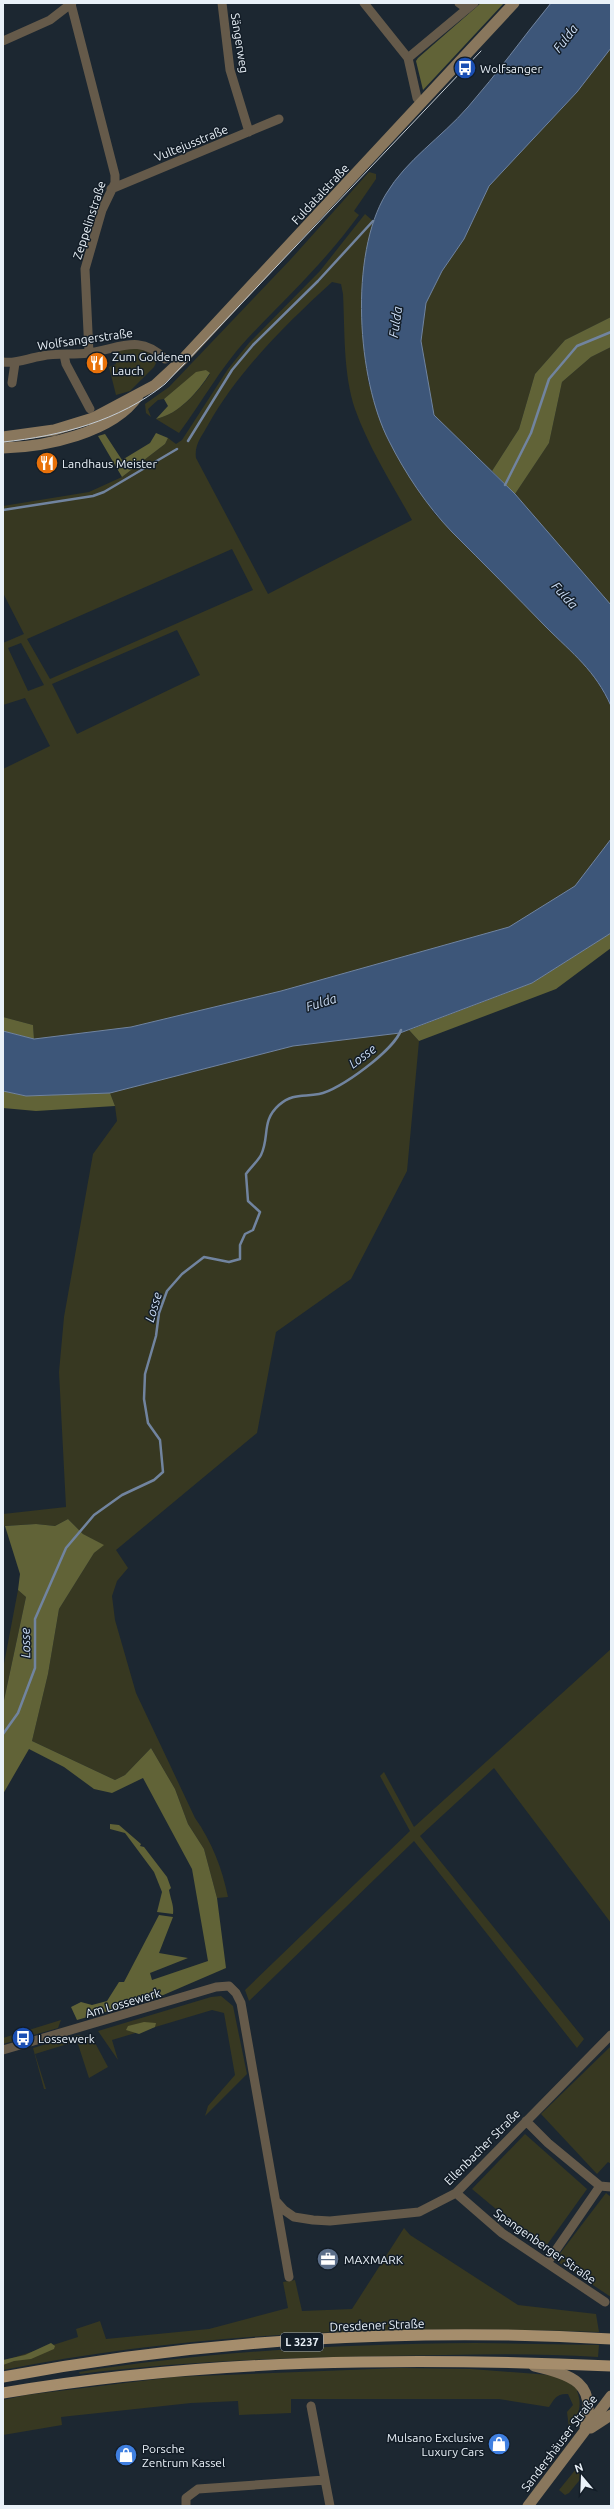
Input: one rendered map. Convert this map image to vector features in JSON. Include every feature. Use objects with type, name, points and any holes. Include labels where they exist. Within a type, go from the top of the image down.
[{"type":"main road","name":"Fuldatalstraße","points":[[3,438],[36,434],[74,425],[138,396],[155,385],[182,360],[514,3]]},
{"type":"main road","name":"Fuldatalstraße","points":[[3,448],[37,445],[86,431],[121,414],[131,407],[138,396]]},
{"type":"main road","name":"Dresdener Straße","points":[[3,2377],[96,2362],[187,2351],[343,2339],[448,2336],[611,2339]]},
{"type":"main road","name":"L 3237","points":[[3,2393],[94,2379],[233,2367],[398,2363],[611,2366]]},
{"type":"main road","points":[[527,2364],[555,2371],[574,2379],[581,2384],[586,2392],[588,2404],[588,2416],[584,2433]]},
{"type":"main road","name":"Sandershäuser Straße","points":[[528,2506],[611,2396]]},
{"type":"main road","points":[[584,2433],[611,2415]]},
{"type":"street","name":"Sängerweg","points":[[222,3],[230,70],[249,132]]},
{"type":"street","points":[[364,3],[408,58],[418,98],[422,103]]},
{"type":"street","points":[[459,3],[471,6]]},
{"type":"street","points":[[3,41],[50,20],[71,4]]},
{"type":"street","name":"Zeppelinstraße","points":[[71,4],[115,175],[115,183],[102,210],[85,269],[89,353]]},
{"type":"street","points":[[408,58],[471,6]]},
{"type":"street","name":"Vultejusstraße","points":[[111,189],[279,119]]},
{"type":"street","name":"Wolfsangerstraße","points":[[3,362],[15,363],[42,355],[89,353],[139,344],[152,348],[165,359]]},
{"type":"street","points":[[64,355],[66,364],[90,409]]},
{"type":"street","points":[[12,384],[15,363]]},
{"type":"street","name":"Am Lossewerk","points":[[3,2050],[216,1986],[229,1986],[236,1993],[241,2003],[275,2200]]},
{"type":"street","name":"Ellenbacher Straße","points":[[275,2200],[284,2210],[294,2217],[330,2221],[419,2212],[456,2193],[611,2035]]},
{"type":"street","points":[[526,2121],[548,2143],[600,2186],[611,2188]]},
{"type":"street","points":[[546,2264],[600,2186]]},
{"type":"street","name":"Spangenberger Straße","points":[[456,2193],[502,2233],[546,2264],[605,2302]]},
{"type":"street","points":[[275,2200],[289,2277]]},
{"type":"street","points":[[311,2406],[330,2506]]},
{"type":"street","points":[[186,2506],[186,2498],[198,2490],[325,2480]]},
{"type":"green space","points":[[481,3],[504,3],[423,90],[416,61],[418,58]]},
{"type":"green space","points":[[611,48],[611,317],[565,340],[535,374],[519,429],[492,471],[434,415],[421,341],[426,303],[442,271],[464,239],[489,186],[577,92]]},
{"type":"green space","points":[[369,172],[376,174],[376,179],[354,211],[359,215],[319,264],[247,339],[220,373],[179,433],[156,419],[180,407],[194,395],[210,374],[206,370],[187,380],[164,399],[158,400],[148,409],[151,417],[146,413],[145,404],[169,387],[291,259]]},
{"type":"green space","points":[[365,214],[373,221],[362,284],[362,320],[368,381],[388,440],[434,513],[592,672],[611,706],[611,839],[575,886],[509,927],[281,991],[131,1027],[34,1039],[33,1025],[3,1017],[3,769],[50,746],[25,698],[3,705],[3,643],[24,634],[3,593],[3,506],[89,492],[122,477],[165,444],[168,438],[176,444],[182,440],[228,369],[249,343],[320,271]],"holes":[[[332,282],[341,284],[343,294],[346,367],[355,409],[374,452],[412,520],[268,594],[196,458],[196,449],[208,425],[234,385],[264,349]],[[232,549],[253,590],[50,679],[27,639]],[[177,630],[200,675],[77,734],[52,684]],[[21,643],[44,685],[28,691],[8,648]]]},
{"type":"green space","points":[[611,317],[611,347],[591,357],[562,382],[549,443],[515,494],[492,471],[519,429],[535,374],[565,340]]},
{"type":"green space","points":[[611,347],[611,605],[515,494],[549,443],[562,382],[591,357]]},
{"type":"green space","points":[[125,348],[150,350],[156,363],[154,367],[130,391],[116,395],[109,367],[116,364],[113,351]]},
{"type":"green space","points":[[206,370],[210,373],[194,395],[180,407],[156,419],[168,406],[164,399],[196,372]]},
{"type":"green space","points":[[156,433],[168,438],[165,444],[122,477],[98,436],[105,434],[122,460],[150,443]]},
{"type":"green space","points":[[611,933],[611,948],[556,989],[419,1041],[409,1030],[532,983]]},
{"type":"green space","points":[[3,1017],[33,1025],[34,1039],[3,1031]]},
{"type":"green space","points":[[409,1030],[419,1041],[407,1171],[351,1279],[276,1332],[257,1433],[116,1550],[128,1568],[117,1581],[112,1596],[115,1620],[136,1693],[195,1818],[216,1856],[228,1897],[217,1898],[204,1849],[188,1824],[175,1789],[151,1748],[125,1775],[115,1780],[32,1741],[48,1674],[59,1609],[94,1553],[103,1545],[83,1534],[68,1519],[55,1526],[36,1524],[3,1526],[3,1514],[66,1507],[59,1372],[64,1317],[93,1154],[117,1121],[115,1106],[110,1093],[293,1046],[400,1033]]},
{"type":"green space","points":[[3,1091],[26,1096],[110,1093],[115,1106],[36,1111],[3,1108]]},
{"type":"green space","points":[[68,1519],[83,1534],[104,1545],[94,1553],[59,1609],[48,1674],[32,1741],[115,1780],[125,1775],[151,1748],[175,1789],[188,1824],[204,1849],[217,1898],[226,1968],[161,1996],[77,2020],[71,2007],[81,2002],[92,2005],[107,2001],[119,1982],[124,1982],[159,1915],[173,1917],[159,1953],[188,1958],[150,1973],[152,1980],[208,1961],[192,1869],[143,1778],[112,1793],[94,1789],[64,1767],[29,1749],[3,1794],[3,1705],[26,1597],[18,1590],[20,1574],[5,1526],[36,1524],[55,1526]]},
{"type":"green space","points":[[18,1590],[26,1597],[3,1705],[3,1669]]},
{"type":"green space","points":[[611,1649],[611,1923],[494,1768],[420,1836],[584,2039],[577,2048],[414,1841],[249,2001],[245,1990],[410,1831],[380,1776],[384,1772],[414,1827]]},
{"type":"green space","points":[[110,1824],[119,1825],[141,1844],[140,1846],[144,1847],[167,1877],[171,1888],[169,1890],[173,1905],[173,1914],[157,1912],[162,1892],[154,1872],[125,1833],[110,1829]]},
{"type":"green space","points":[[221,1996],[233,2006],[247,2074],[205,2116],[208,2106],[235,2075],[224,2013],[212,2010],[112,2040],[118,2060],[98,2031],[211,1997]]},
{"type":"green space","points":[[61,2020],[58,2028],[3,2044],[3,2038]]},
{"type":"green space","points":[[144,2022],[156,2023],[155,2027],[139,2034],[126,2030],[128,2026]]},
{"type":"green space","points":[[77,2035],[84,2036],[91,2041],[94,2041],[108,2067],[89,2078],[77,2041],[35,2054],[46,2089],[44,2089],[33,2048]]},
{"type":"green space","points":[[611,2046],[611,2164],[608,2162],[597,2174],[541,2114]]},
{"type":"green space","points":[[525,2134],[587,2189],[544,2249],[472,2189]]},
{"type":"green space","points":[[606,2193],[611,2197],[611,2297],[555,2260]]},
{"type":"green space","points":[[404,2228],[410,2235],[518,2305],[596,2314],[599,2332],[449,2330],[300,2334],[225,2339],[151,2347],[77,2357],[3,2370],[3,2361],[78,2337],[76,2329],[100,2321],[106,2339],[209,2329],[288,2308],[283,2282],[295,2280],[302,2311],[352,2309]]},
{"type":"green space","points":[[51,2343],[55,2346],[54,2349],[31,2359],[14,2361],[3,2365],[3,2360],[25,2355]]},
{"type":"green space","points":[[476,2343],[599,2345],[598,2357],[571,2355],[490,2354],[307,2358],[194,2363],[80,2374],[79,2372],[178,2359],[277,2350],[376,2345]]},
{"type":"green space","points":[[399,2368],[471,2369],[550,2375],[562,2378],[579,2390],[577,2391],[580,2401],[579,2411],[569,2428],[567,2412],[573,2405],[568,2394],[561,2394],[558,2396],[549,2407],[499,2399],[291,2399],[291,2413],[239,2415],[238,2401],[191,2403],[61,2417],[62,2425],[3,2435],[3,2400],[26,2395],[174,2377]]},
{"type":"green space","points":[[576,2469],[583,2476],[569,2493],[565,2495],[559,2490]]},
{"type":"water","name":"Fulda","points":[[551,3],[611,3],[611,48],[577,92],[489,186],[464,239],[442,271],[426,303],[421,341],[434,415],[515,494],[611,605],[611,706],[598,682],[583,663],[452,532],[417,489],[395,453],[378,415],[370,385],[364,352],[362,283],[366,250],[374,220],[386,194],[394,181],[414,159],[468,107]]},
{"type":"water","name":"Fulda","points":[[611,839],[611,933],[532,983],[400,1033],[293,1046],[110,1093],[26,1096],[3,1091],[3,1031],[34,1039],[131,1027],[281,991],[509,927],[575,886]]},
{"type":"waterway","points":[[188,441],[232,370],[253,345],[318,281],[373,221]]},
{"type":"waterway","points":[[505,485],[531,433],[549,379],[577,346],[611,332]]},
{"type":"waterway","points":[[3,510],[93,496],[104,492],[177,449]]},
{"type":"waterway","name":"Losse","points":[[3,1734],[18,1713],[35,1668],[35,1619],[66,1548],[94,1515],[122,1495],[154,1480],[163,1472],[160,1440],[148,1423],[144,1399],[145,1374],[156,1336],[159,1313],[167,1291],[182,1274],[204,1257],[229,1262],[240,1259],[240,1245],[245,1234],[253,1230],[260,1212],[248,1201],[246,1174],[261,1155],[264,1148],[268,1123],[273,1111],[284,1101],[298,1096],[319,1094],[328,1091],[352,1077],[378,1058],[397,1038],[401,1030]]},
{"type":"tram line","points":[[3,442],[46,436],[88,425],[128,408],[165,384],[481,51]]},
{"type":"place","name":"Wolfsanger","points":[[465,68]]},
{"type":"place","name":"Zum Goldenen Lauch","points":[[97,363]]},
{"type":"place","name":"Landhaus Meister","points":[[47,463]]},
{"type":"place","name":"Lossewerk","points":[[23,2038]]},
{"type":"place","name":"MAXMARK","points":[[328,2259]]},
{"type":"place","name":"Mulsano Exclusive Luxury Cars","points":[[499,2444]]},
{"type":"place","name":"Porsche Zentrum Kassel","points":[[126,2455]]}]
